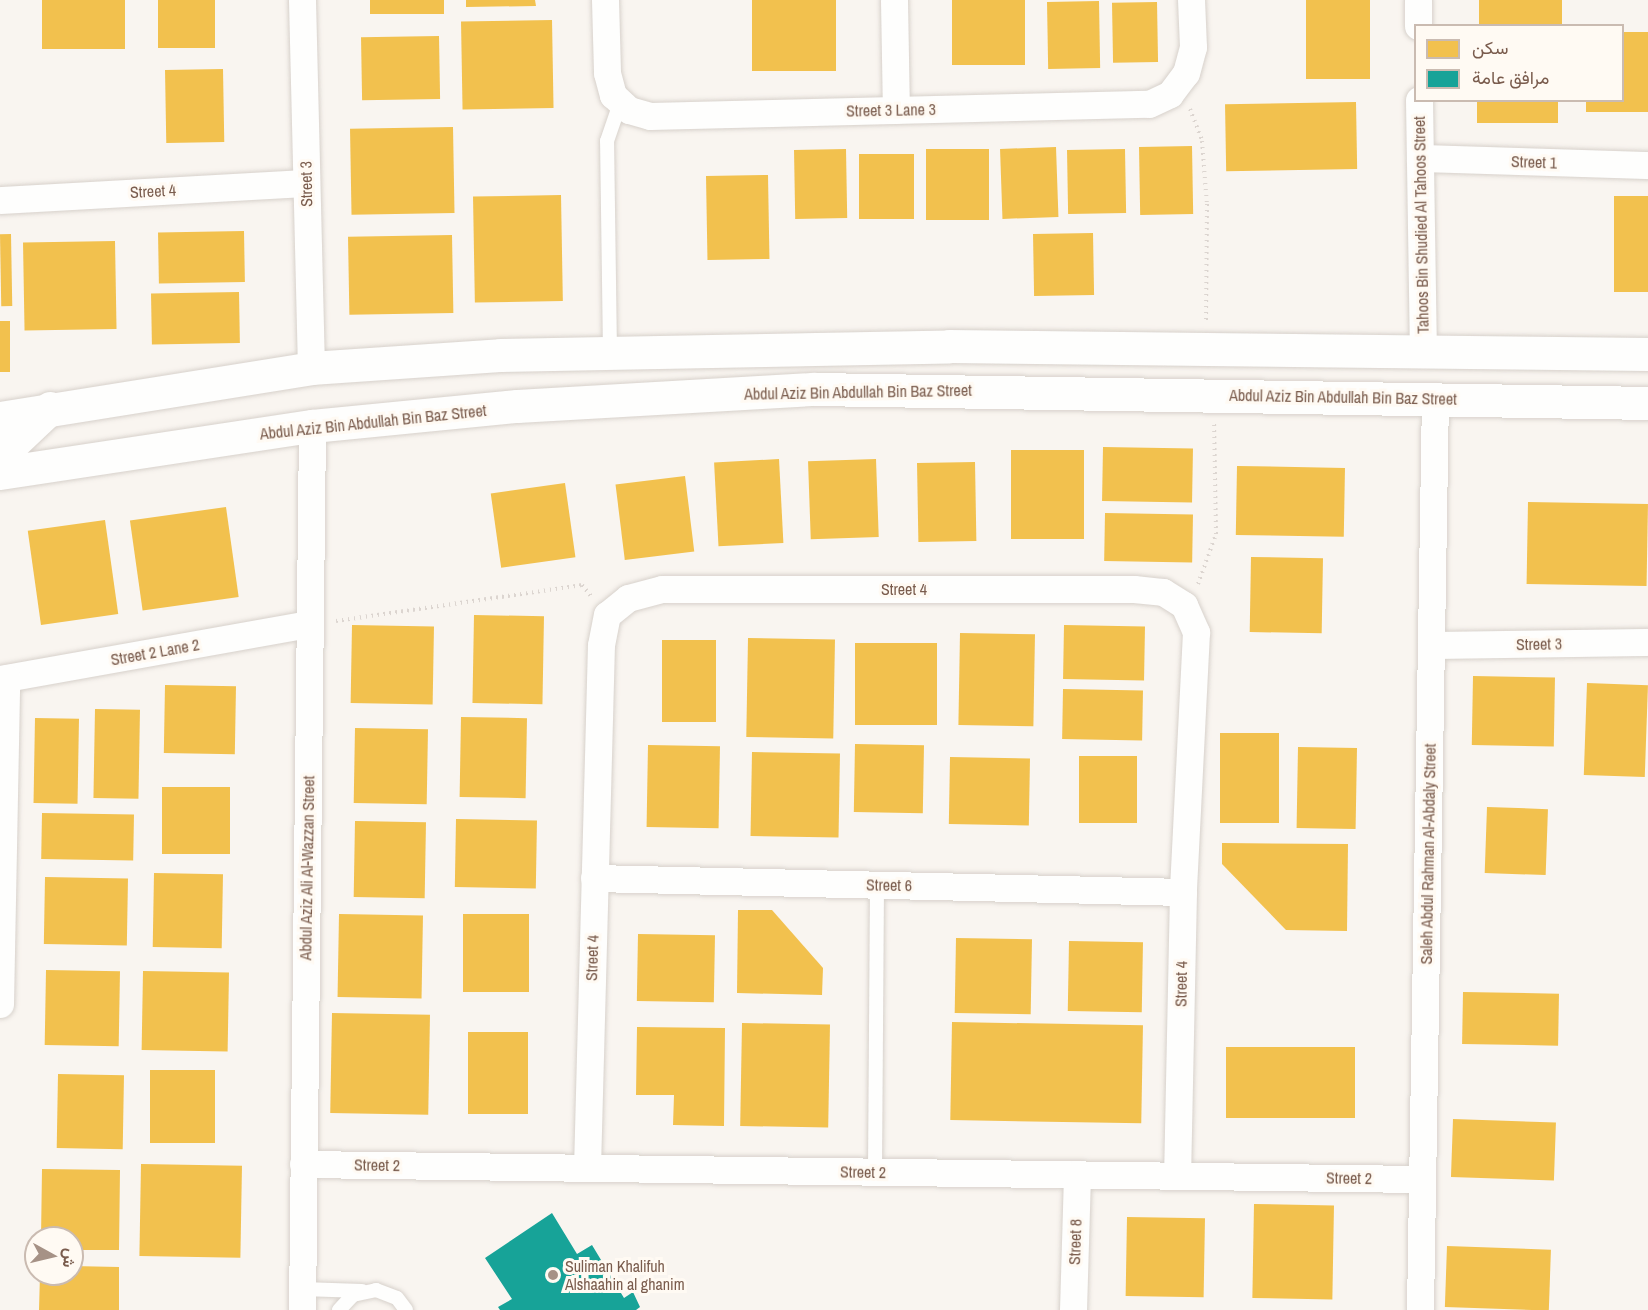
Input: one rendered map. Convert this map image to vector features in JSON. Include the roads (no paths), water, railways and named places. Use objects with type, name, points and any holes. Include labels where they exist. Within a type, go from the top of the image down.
[{"type":"street","name":"Street 3","points":[[302,0],[310,368]]},
{"type":"street","points":[[605,0],[607,73],[620,105]]},
{"type":"street","points":[[894,0],[896,110]]},
{"type":"street","name":"Street 3 Lane 3","points":[[620,105],[650,116],[1149,104],[1170,94],[1186,73],[1193,47],[1191,0]]},
{"type":"street","points":[[1418,0],[1418,24]]},
{"type":"street","name":"Tahoos Bin Shudied Al Tahoos Street","points":[[1419,102],[1423,350]]},
{"type":"street","name":"Street 1","points":[[1420,158],[1648,165]]},
{"type":"street","name":"Street 4","points":[[0,200],[305,183]]},
{"type":"street","points":[[629,400],[656,386],[785,368],[789,346]]},
{"type":"street","points":[[0,418],[50,408],[310,368],[610,352],[789,346],[949,346],[1648,354]]},
{"type":"street","points":[[815,389],[814,373],[818,362],[830,358],[927,358],[949,346]]},
{"type":"street","name":"Abdul Aziz Bin Abdullah Bin Baz Street","points":[[0,473],[312,426],[629,400],[815,389],[1648,403]]},
{"type":"street","name":"Saleh Abdul Rahman Al-Abdaly Street","points":[[1420,1310],[1435,398]]},
{"type":"street","points":[[0,446],[13,444],[50,408]]},
{"type":"street","name":"Abdul Aziz Ali Al-Wazzan Street","points":[[302,1299],[312,426]]},
{"type":"street","name":"Street 4","points":[[586,1168],[601,645],[607,615],[628,598],[662,589],[1134,589],[1162,592],[1185,605],[1196,632],[1183,892],[1177,1176]]},
{"type":"street","name":"Street 2 Lane 2","points":[[3,679],[309,624]]},
{"type":"street","name":"Street 3","points":[[1431,645],[1648,642]]},
{"type":"street","points":[[0,1004],[3,679]]},
{"type":"street","name":"Street 6","points":[[594,878],[1183,892]]},
{"type":"street","name":"Street 2","points":[[303,1164],[1422,1179]]},
{"type":"street","name":"Street 8","points":[[1073,1310],[1077,1174]]},
{"type":"lane","points":[[610,352],[607,141],[620,105]]},
{"type":"lane","points":[[875,1172],[877,885]]},
{"type":"lane","points":[[339,1310],[353,1295],[364,1291]]},
{"type":"lane","points":[[302,1299],[364,1291],[387,1292],[406,1310]]},
{"type":"place","name":"Suliman Khalifuh Alshaahin al ghanim","points":[[553,1275]]}]
